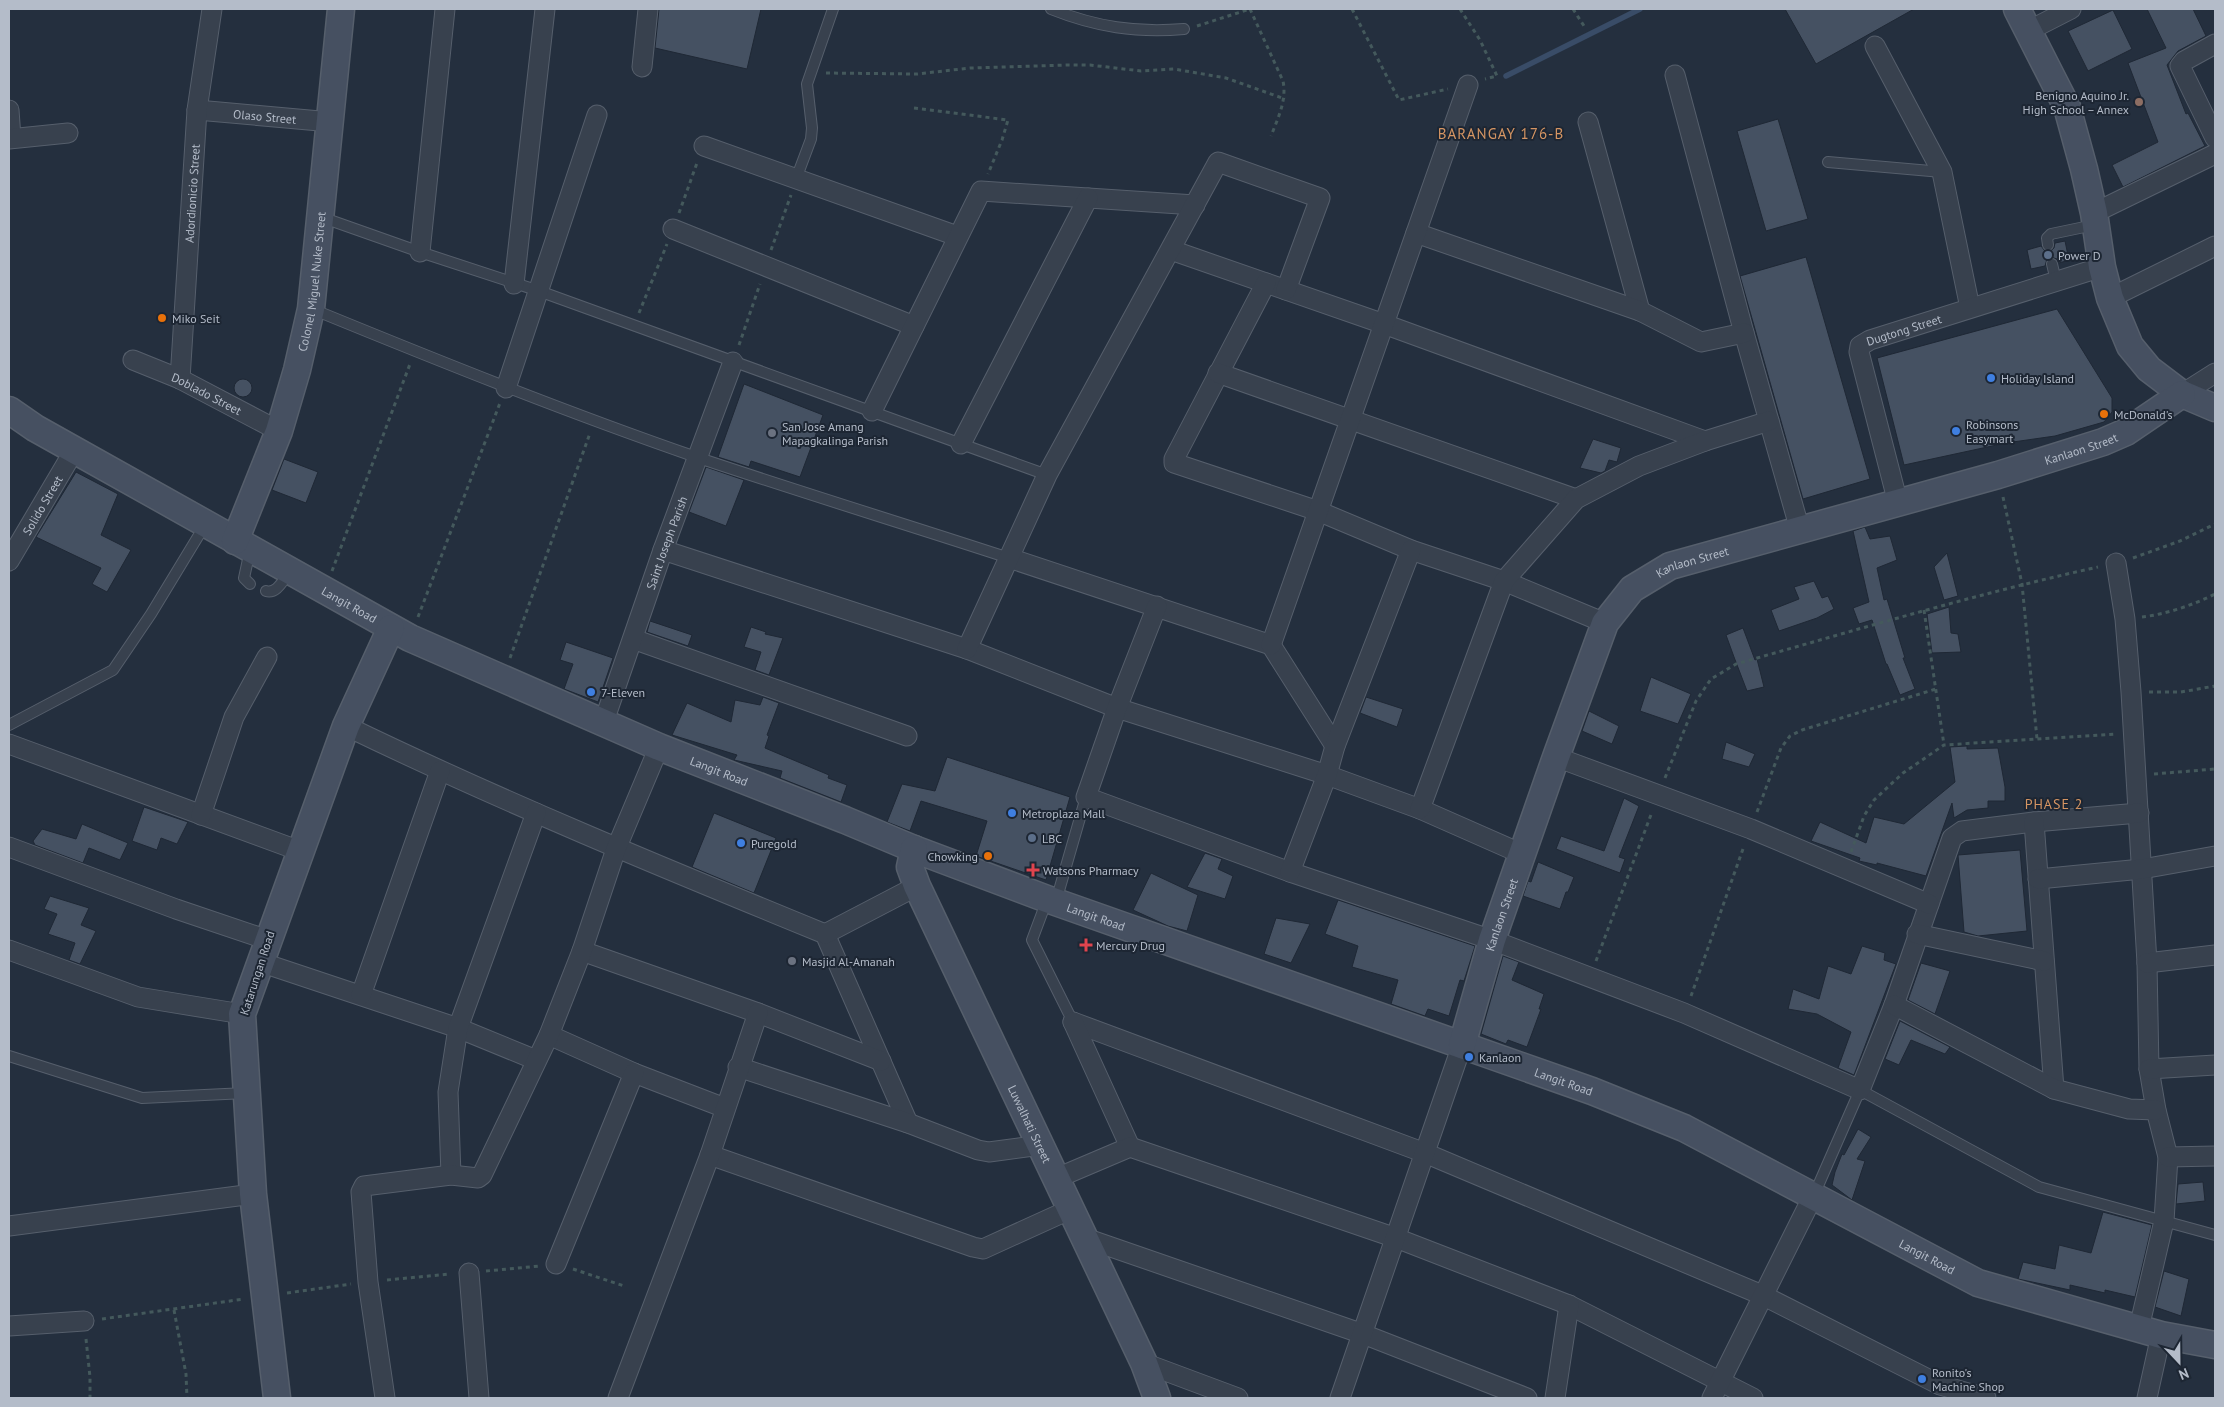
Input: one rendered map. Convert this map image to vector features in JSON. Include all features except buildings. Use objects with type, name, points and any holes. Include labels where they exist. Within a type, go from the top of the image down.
[{"type":"street","name":"Adordionicio Street","points":[[180,379],[198,110],[212,9]]},
{"type":"street","name":"Colonel Miguel Nuke Street","points":[[243,546],[297,370],[311,309],[341,9]]},
{"type":"street","points":[[420,252],[445,9]]},
{"type":"street","points":[[514,284],[545,9]]},
{"type":"street","points":[[642,68],[648,9]]},
{"type":"street","points":[[2071,9],[2023,20],[2067,107],[2094,219],[2102,267],[2110,298],[2130,346],[2149,369],[2182,394],[2215,408]]},
{"type":"street","points":[[2215,44],[2184,61],[2180,66],[2215,138]]},
{"type":"street","points":[[1875,46],[1942,172],[1970,308]]},
{"type":"street","points":[[1675,74],[1744,333],[1800,530]]},
{"type":"street","points":[[1271,645],[1468,85]]},
{"type":"street","points":[[9,110],[10,139],[68,132]]},
{"type":"street","name":"Olaso Street","points":[[198,110],[331,122]]},
{"type":"street","points":[[506,388],[597,115]]},
{"type":"street","points":[[1588,122],[1640,311]]},
{"type":"street","points":[[704,146],[957,236]]},
{"type":"street","points":[[2094,219],[2215,154]]},
{"type":"street","points":[[967,649],[1047,475],[1218,162],[1320,198],[1286,290]]},
{"type":"street","points":[[872,411],[957,236],[981,191],[1195,205]]},
{"type":"street","points":[[961,444],[1088,198]]},
{"type":"street","points":[[673,229],[914,326]]},
{"type":"street","points":[[1416,233],[1640,311],[1701,342],[1744,333]]},
{"type":"street","points":[[2110,298],[2215,246]]},
{"type":"street","points":[[1171,250],[1384,324],[1705,441]]},
{"type":"street","name":"Dugtong Street","points":[[1898,503],[1859,352],[1860,346],[1870,340],[1970,308],[2054,273],[2102,267]]},
{"type":"street","points":[[1266,283],[1218,373],[1174,462],[1318,511],[1411,550],[1504,581],[1606,622]]},
{"type":"street","name":"Doblado Street","points":[[133,360],[180,379],[279,431]]},
{"type":"street","name":"Saint Joseph Parish","points":[[604,724],[663,550],[733,362]]},
{"type":"street","points":[[1218,373],[1576,499]]},
{"type":"street","points":[[2182,394],[2215,373]]},
{"type":"street","name":"Kanlaon Street","points":[[1462,1045],[1492,940],[1556,757],[1606,622],[1632,590],[1670,566],[1998,475],[2103,442],[2146,420],[2182,394]]},
{"type":"street","name":"Langit Road","points":[[9,410],[35,428],[75,449],[205,525],[400,633],[604,724],[914,849],[1052,901],[1592,1091],[1684,1128],[1978,1284],[2150,1332],[2215,1344]]},
{"type":"street","points":[[1420,809],[1504,581],[1576,499],[1639,466],[1705,441],[1769,421]]},
{"type":"street","name":"Solido Street","points":[[9,561],[75,449]]},
{"type":"street","points":[[663,550],[967,649],[1117,708],[1327,775],[1420,809],[1522,854]]},
{"type":"street","points":[[1290,872],[1327,775],[1335,746],[1411,550]]},
{"type":"street","points":[[1009,558],[1271,645],[1335,746]]},
{"type":"street","points":[[2116,563],[2125,619],[2134,733],[2147,964],[2149,1070],[2156,1110],[2168,1157],[2164,1221],[2150,1332],[2147,1398]]},
{"type":"street","points":[[1157,606],[1117,708],[1086,796],[1290,872],[1492,940],[1589,979],[1684,1014],[1860,1090],[1894,1005],[1949,843],[1956,834],[2034,822],[2139,813]]},
{"type":"street","name":"Katarungan Road","points":[[277,1398],[253,1194],[242,1014],[346,726],[400,633]]},
{"type":"street","points":[[633,639],[907,736]]},
{"type":"street","points":[[201,814],[234,717],[267,657]]},
{"type":"street","points":[[346,726],[440,771],[616,849],[825,934],[908,1123]]},
{"type":"street","points":[[9,744],[300,851]]},
{"type":"street","points":[[385,1398],[368,1282],[361,1192],[364,1186],[452,1175],[478,1178],[482,1175],[549,1035],[582,951],[616,849],[659,747]]},
{"type":"street","points":[[1556,757],[1750,829],[1929,904]]},
{"type":"street","points":[[361,995],[440,771]]},
{"type":"street","points":[[452,1175],[448,1092],[458,1028],[536,813]]},
{"type":"street","points":[[2034,822],[2054,1089]]},
{"type":"street","points":[[9,847],[176,909],[361,995],[458,1028],[536,1060]]},
{"type":"street","name":"Luwalhati Street","points":[[914,849],[910,867],[916,886],[1144,1362],[1157,1398]]},
{"type":"street","points":[[2038,879],[2142,869],[2215,856]]},
{"type":"street","points":[[825,934],[916,886]]},
{"type":"street","points":[[1917,934],[2044,961]]},
{"type":"street","points":[[9,950],[138,997],[242,1014]]},
{"type":"street","points":[[582,951],[758,1013],[881,1061]]},
{"type":"street","points":[[2147,964],[2215,955]]},
{"type":"street","points":[[1894,1005],[2054,1089],[2129,1108],[2156,1110]]},
{"type":"street","points":[[618,1398],[710,1155],[738,1067],[758,1013]]},
{"type":"street","points":[[1073,1022],[1130,1147]]},
{"type":"street","points":[[1073,1022],[1425,1153],[1762,1295],[1940,1385],[1986,1398]]},
{"type":"street","points":[[549,1035],[634,1073],[725,1108]]},
{"type":"street","points":[[1340,1398],[1462,1045]]},
{"type":"street","points":[[2149,1070],[2215,1065]]},
{"type":"street","points":[[738,1067],[908,1123],[978,1150],[989,1152],[1041,1145]]},
{"type":"street","points":[[556,1264],[634,1073]]},
{"type":"street","points":[[1056,1178],[1130,1147],[1396,1238],[1569,1306],[1753,1398]]},
{"type":"street","points":[[710,1155],[973,1248],[983,1248],[1071,1209]]},
{"type":"street","points":[[2168,1157],[2215,1156]]},
{"type":"street","points":[[9,1226],[253,1194]]},
{"type":"street","points":[[1712,1398],[1813,1196]]},
{"type":"street","points":[[1085,1238],[1363,1334],[1527,1398]]},
{"type":"street","points":[[469,1272],[479,1398]]},
{"type":"street","points":[[1555,1398],[1569,1306]]},
{"type":"street","points":[[9,1326],[84,1321]]},
{"type":"street","points":[[1144,1362],[1238,1398]]},
{"type":"lane","points":[[796,179],[812,134],[812,115],[807,84],[833,9]]},
{"type":"lane","points":[[1051,9],[1097,25],[1132,30],[1184,29]]},
{"type":"lane","points":[[1828,162],[1942,172]]},
{"type":"lane","points":[[320,216],[514,284],[539,290],[1047,475]]},
{"type":"lane","points":[[2048,245],[2047,238],[2051,234],[2094,219]]},
{"type":"lane","points":[[311,309],[415,352],[594,421],[698,457],[1009,558]]},
{"type":"lane","points":[[9,725],[113,670],[151,614],[205,525]]},
{"type":"lane","points":[[243,546],[244,578],[250,584]]},
{"type":"lane","points":[[266,591],[275,590],[290,572]]},
{"type":"lane","points":[[1073,1022],[1032,940],[1052,901],[1086,796]]},
{"type":"lane","points":[[9,1056],[142,1098],[246,1093]]},
{"type":"lane","points":[[1813,1196],[1860,1090],[2039,1187],[2215,1234]]},
{"type":"path","points":[[1184,29],[1250,9],[1283,80],[1285,99],[1271,136]]},
{"type":"path","points":[[1352,9],[1399,100]]},
{"type":"path","points":[[1460,9],[1480,40],[1497,76]]},
{"type":"path","points":[[1574,9],[1584,26]]},
{"type":"path","points":[[810,73],[917,74],[970,68],[1066,65],[1090,65],[1140,71],[1174,68],[1226,78],[1285,99]]},
{"type":"path","points":[[914,108],[1008,120],[999,148],[981,191]]},
{"type":"path","points":[[324,592],[415,352]]},
{"type":"path","points":[[400,633],[506,388]]},
{"type":"path","points":[[502,680],[594,421]]},
{"type":"path","points":[[1998,475],[2022,584],[2037,739]]},
{"type":"path","points":[[1589,979],[1696,701],[1711,679],[1736,664],[1924,610],[2022,584],[2116,563],[2157,551],[2215,524]]},
{"type":"path","points":[[2125,619],[2156,615],[2181,608],[2215,594]]},
{"type":"path","points":[[1924,610],[1944,745]]},
{"type":"path","points":[[2131,692],[2181,692],[2215,686]]},
{"type":"path","points":[[1684,1014],[1750,829],[1781,748],[1790,736],[1802,730],[1936,689]]},
{"type":"path","points":[[1844,869],[1864,816],[1874,800],[1903,773],[1944,745],[2134,733]]},
{"type":"path","points":[[2136,775],[2215,769]]},
{"type":"path","points":[[90,1398],[90,1377],[84,1321],[368,1282],[556,1264],[624,1286]]},
{"type":"path","points":[[174,1310],[186,1374],[187,1398]]},
{"type":"waterway","points":[[1506,76],[1640,9]]},
{"type":"place","name":"Benigno Aquino Jr. High School – Annex","points":[[2139,102]]},
{"type":"place","name":"Power D","points":[[2048,255]]},
{"type":"place","name":"Miko Seit","points":[[162,318]]},
{"type":"place","name":"Holiday Island","points":[[1991,378]]},
{"type":"place","name":"McDonald's","points":[[2104,414]]},
{"type":"place","name":"Robinsons Easymart","points":[[1956,431]]},
{"type":"place","name":"San Jose Amang Mapagkalinga Parish","points":[[772,433]]},
{"type":"place","name":"7-Eleven","points":[[591,692]]},
{"type":"place","name":"Metroplaza Mall","points":[[1012,813]]},
{"type":"place","name":"LBC","points":[[1032,838]]},
{"type":"place","name":"Puregold","points":[[741,843]]},
{"type":"place","name":"Chowking","points":[[988,856]]},
{"type":"place","name":"Watsons Pharmacy","points":[[1033,870]]},
{"type":"place","name":"Mercury Drug","points":[[1086,945]]},
{"type":"place","name":"Masjid Al-Amanah","points":[[792,961]]},
{"type":"place","name":"Kanlaon","points":[[1469,1057]]},
{"type":"place","name":"Ronito's Machine Shop","points":[[1922,1379]]},
{"type":"district","name":"BARANGAY 176-B","points":[[1501,133]]},
{"type":"district","name":"PHASE 2","points":[[2054,804]]}]
